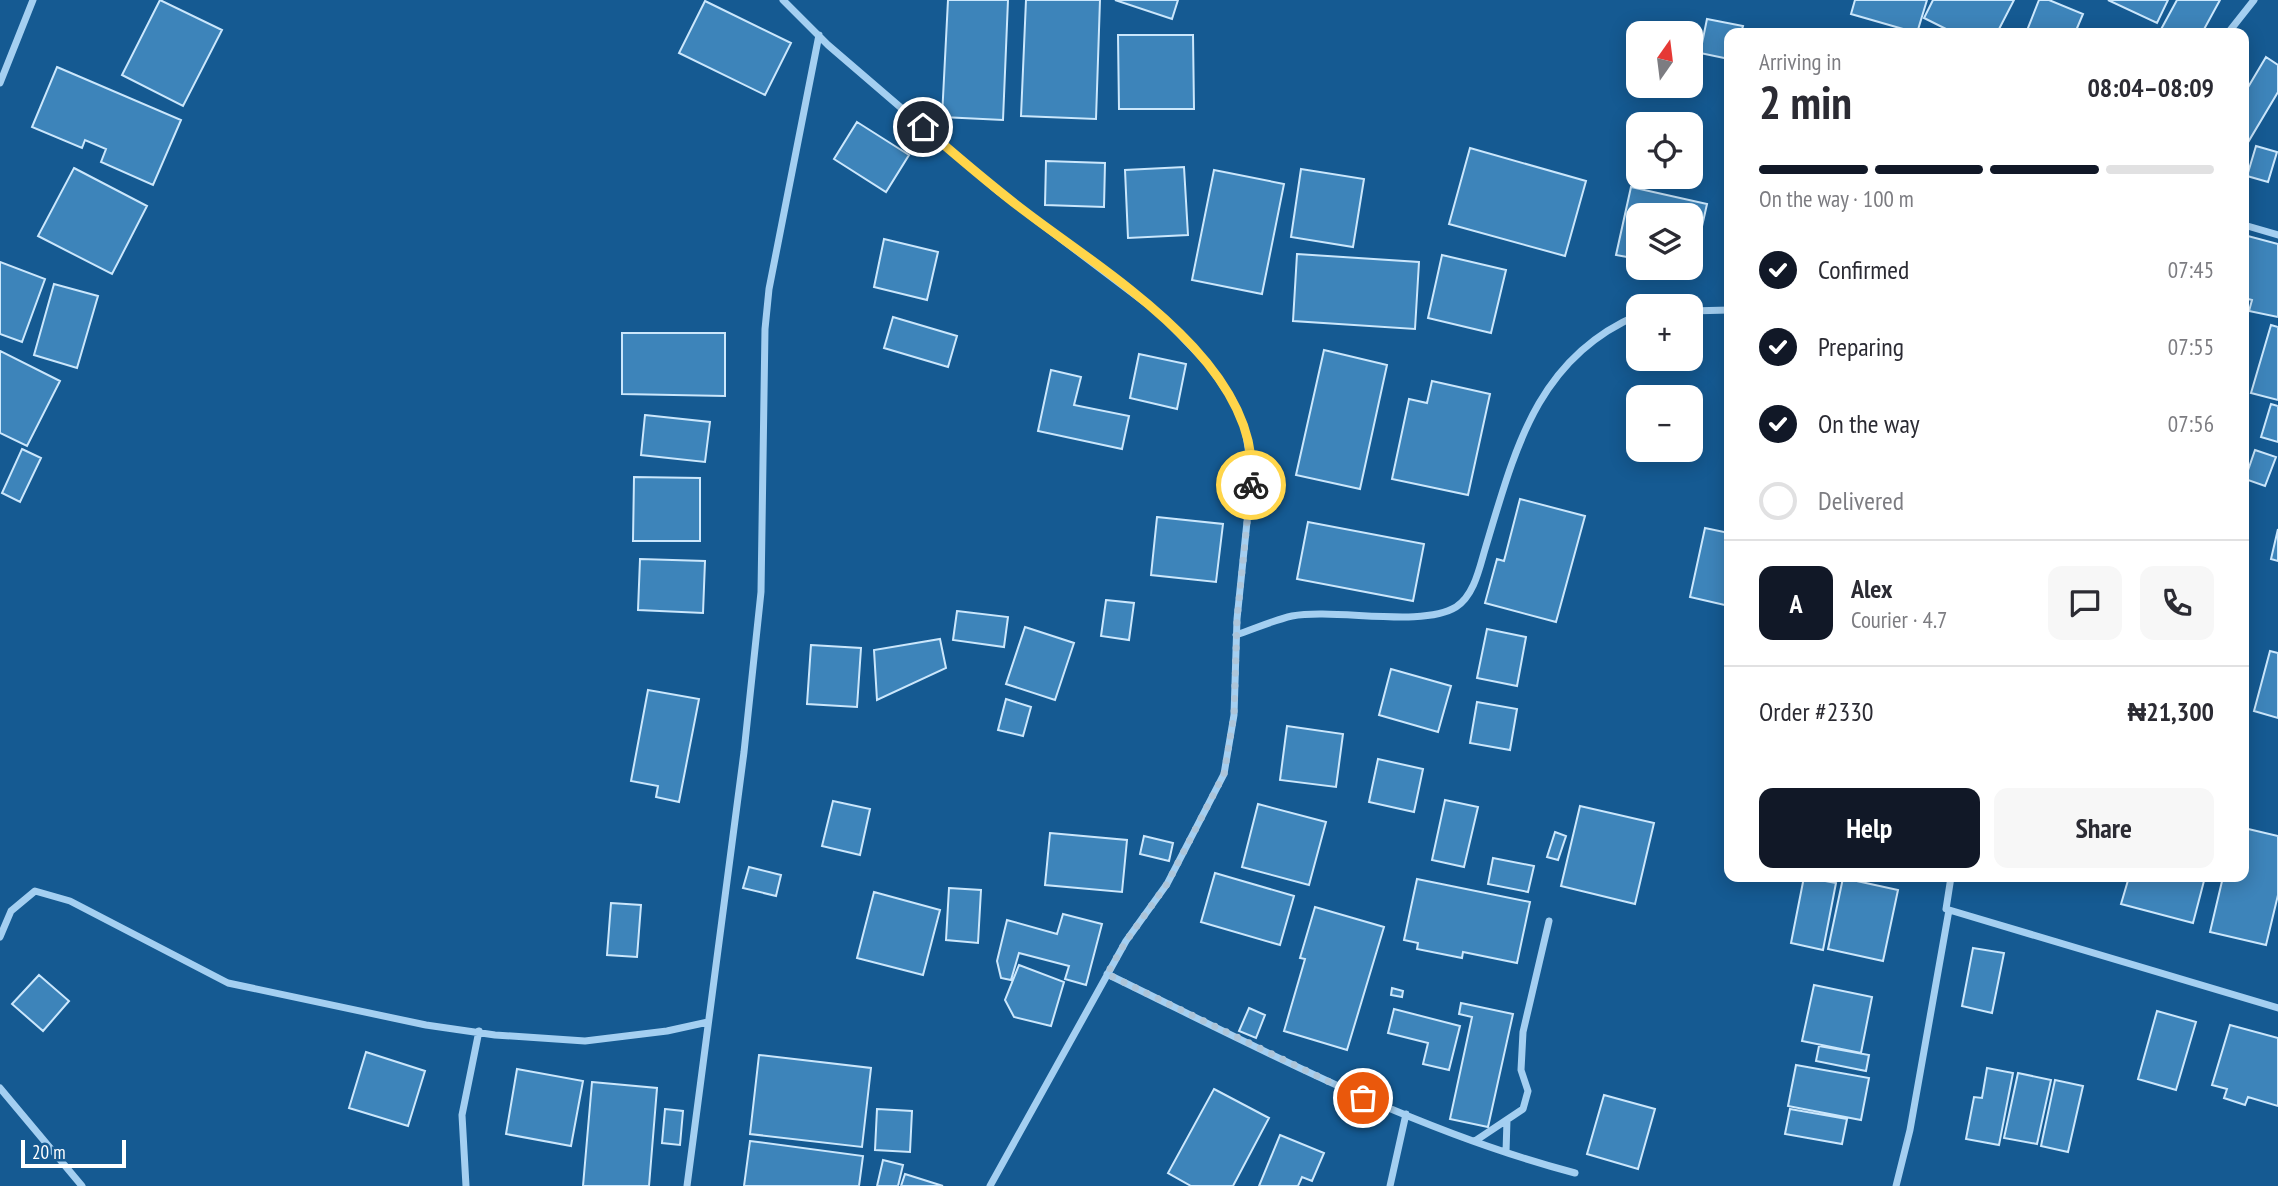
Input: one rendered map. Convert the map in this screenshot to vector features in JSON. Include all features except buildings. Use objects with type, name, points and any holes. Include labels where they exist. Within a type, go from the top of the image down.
[{"type":"street","points":[[0,83],[33,0]]},
{"type":"street","points":[[783,0],[819,35],[999,192],[1160,314],[1209,364],[1231,399],[1245,429],[1252,473],[1237,635],[1234,715],[1224,774],[1167,884],[1126,941],[990,1186]]},
{"type":"street","points":[[2232,28],[2254,0]]},
{"type":"street","points":[[687,1186],[744,752],[761,592],[766,403],[765,329],[769,289],[819,35]]},
{"type":"street","points":[[2249,226],[2278,235]]},
{"type":"street","points":[[1703,311],[1724,310]]},
{"type":"street","points":[[1237,635],[1293,616],[1419,615],[1446,612],[1459,605],[1476,580],[1516,446],[1550,385],[1574,356],[1608,328],[1626,320]]},
{"type":"street","points":[[1896,1186],[1910,1129],[1949,910],[1946,909],[1950,882]]},
{"type":"street","points":[[0,937],[11,911],[35,891],[70,901],[228,983],[426,1025],[495,1035],[585,1041],[667,1031],[708,1022]]},
{"type":"street","points":[[1946,909],[2278,1008]]},
{"type":"street","points":[[1475,1141],[1523,1109],[1528,1091],[1521,1070],[1523,1032],[1549,921]]},
{"type":"street","points":[[1107,974],[1363,1098],[1506,1152],[1575,1173]]},
{"type":"street","points":[[466,1186],[462,1115],[479,1031]]},
{"type":"street","points":[[0,1088],[82,1186]]},
{"type":"street","points":[[1390,1186],[1406,1114]]},
{"type":"street","points":[[1506,1152],[1507,1120]]},
{"type":"way so far","points":[[1251,485],[1237,619],[1234,715],[1224,774],[1167,884],[1126,941],[1107,974],[1363,1098]]},
{"type":"route","points":[[923,127],[999,192],[1160,314],[1209,364],[1231,399],[1245,429],[1252,473],[1251,485]]}]
